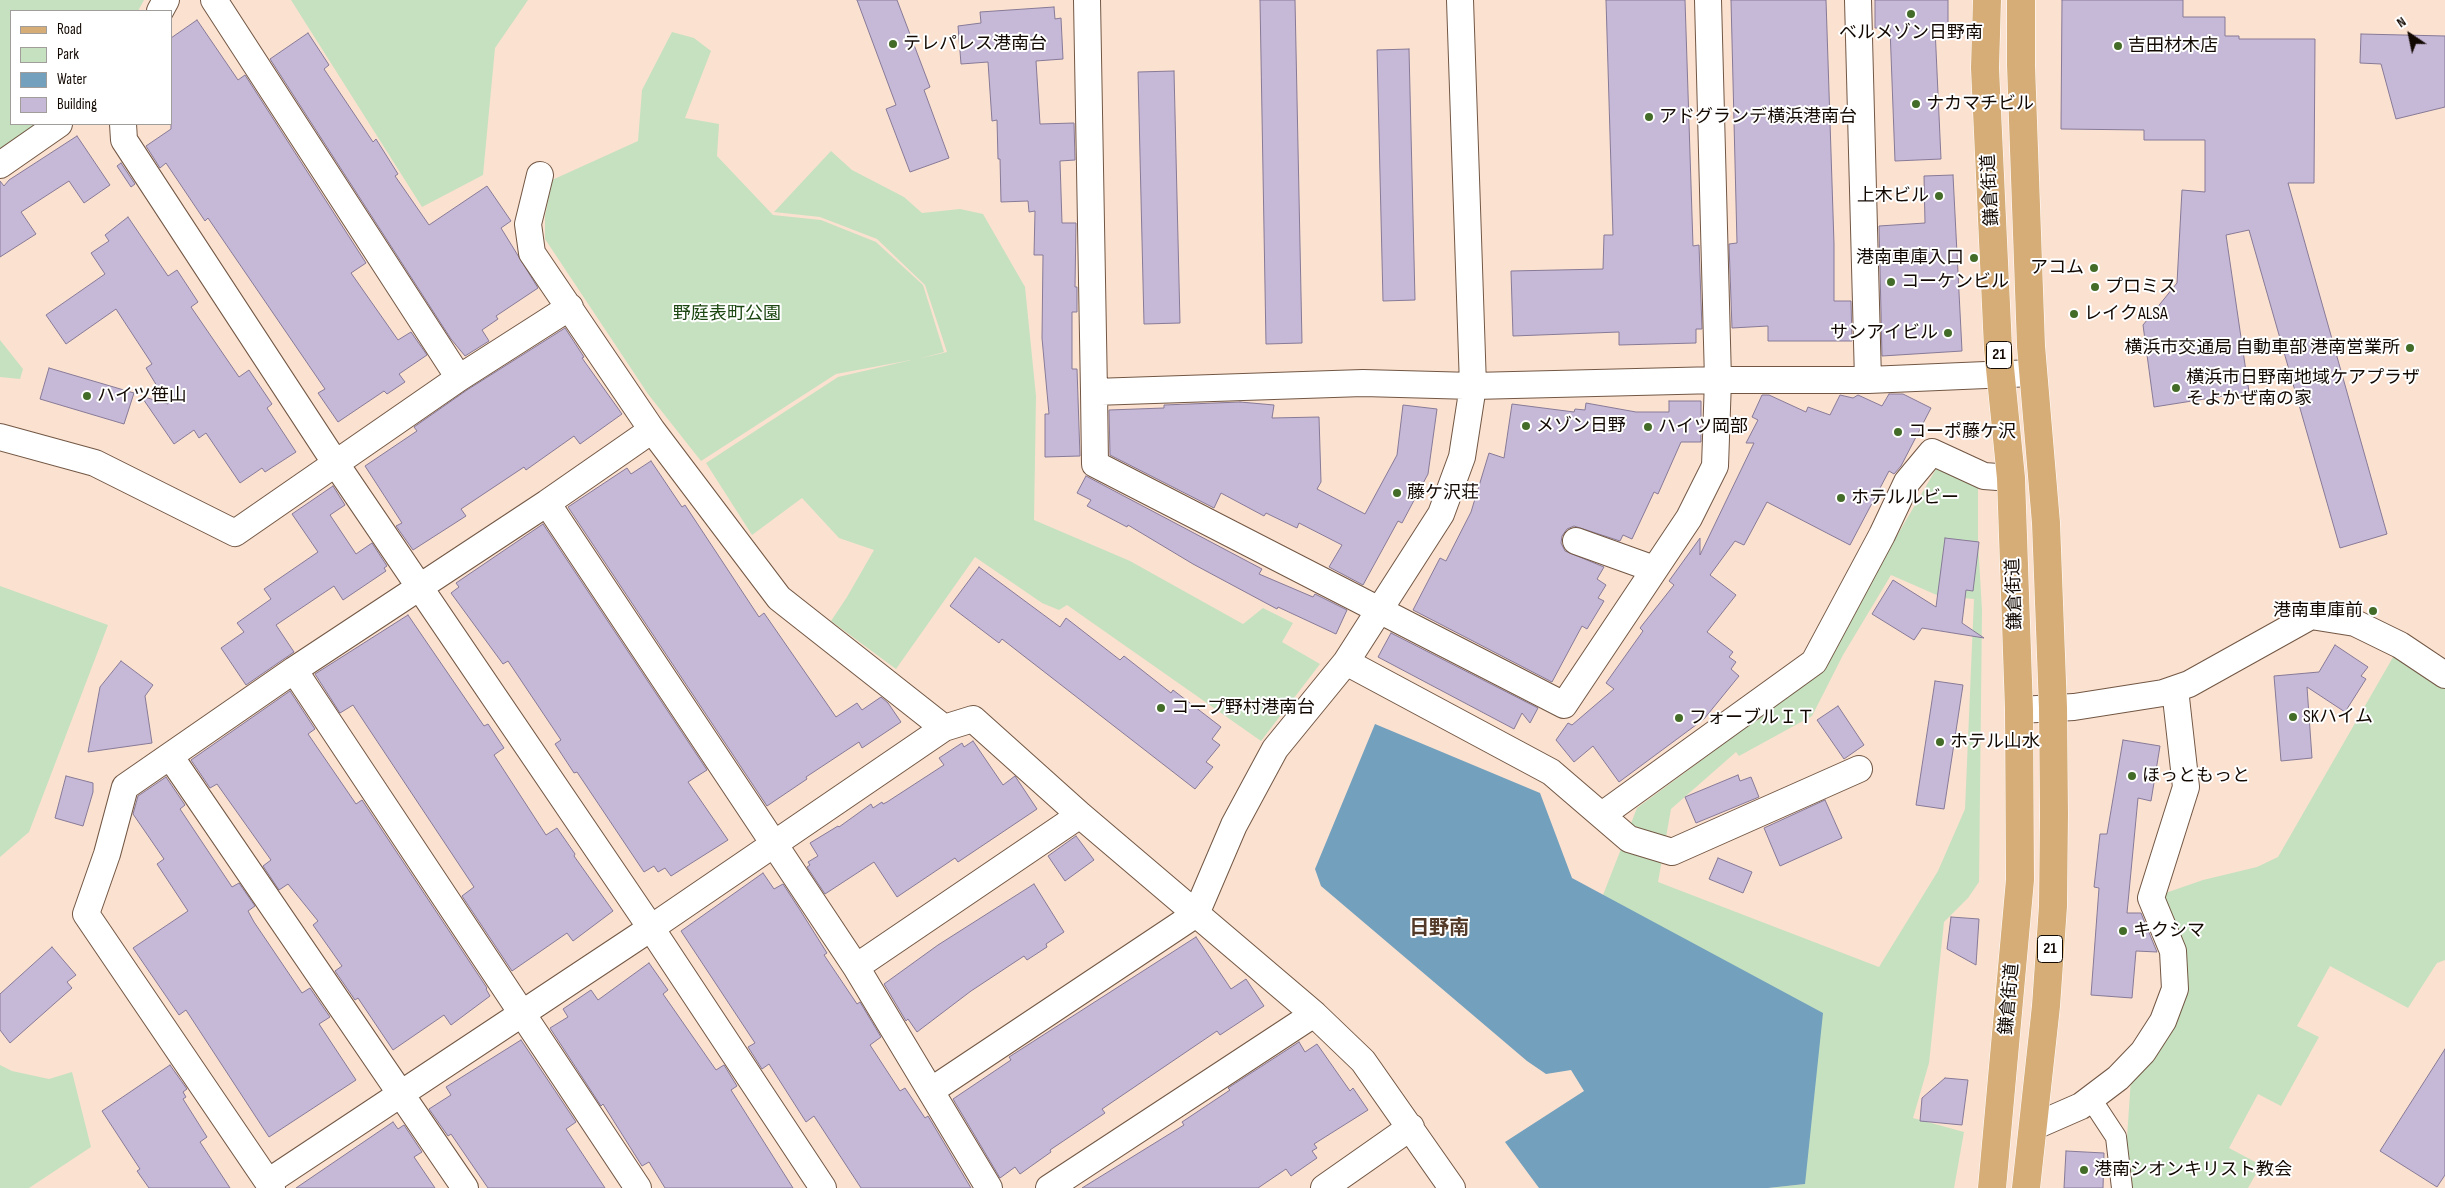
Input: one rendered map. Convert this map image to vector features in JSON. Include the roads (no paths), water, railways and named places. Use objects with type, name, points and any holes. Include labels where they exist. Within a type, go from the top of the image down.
[{"type":"main road","name":"鎌倉街道","points":[[1987,0],[1985,68],[2001,376],[2011,478],[2019,710],[2020,880],[1992,1188]]},
{"type":"main road","name":"鎌倉街道","points":[[2021,0],[2021,65],[2033,373],[2046,523],[2053,708],[2053,906],[2026,1188]]},
{"type":"street","points":[[214,0],[459,378]]},
{"type":"street","points":[[1086,0],[1095,464],[1564,705],[1689,518],[1715,466],[1718,380],[1708,0]]},
{"type":"street","points":[[932,1090],[1196,914],[1234,825],[1275,749],[1346,662],[1441,514],[1462,457],[1473,386],[1460,0]]},
{"type":"street","points":[[1858,0],[1868,380]]},
{"type":"street","points":[[0,165],[58,125]]},
{"type":"street","points":[[123,125],[124,140],[336,464],[651,928],[824,1188]]},
{"type":"street","points":[[540,175],[528,224],[532,253],[652,430],[779,598],[944,728]]},
{"type":"street","points":[[0,437],[95,463],[235,534],[459,378],[570,307]]},
{"type":"street","points":[[1094,392],[1353,384],[1473,386],[1718,380],[1868,380],[2001,376],[2033,373]]},
{"type":"street","points":[[652,430],[547,503],[418,586],[125,787],[107,854],[86,914],[270,1185],[944,728],[973,719],[1080,816],[1314,1014],[1363,1061],[1452,1188]]},
{"type":"street","points":[[1602,815],[1814,662],[1882,535],[1907,482],[1932,452],[1984,476],[2011,478]]},
{"type":"street","points":[[547,503],[856,966],[989,1188]]},
{"type":"street","points":[[1576,541],[1654,569]]},
{"type":"street","points":[[2019,710],[2074,707],[2163,693],[2176,689],[2189,684],[2311,616],[2354,622],[2400,645],[2445,675]]},
{"type":"street","points":[[1346,662],[1551,772],[1629,839],[1672,852],[1860,769]]},
{"type":"street","points":[[294,670],[638,1188]]},
{"type":"street","points":[[2033,1127],[2081,1106],[2118,1078],[2143,1052],[2163,1021],[2175,989],[2173,951],[2151,898],[2186,787],[2176,689]]},
{"type":"street","points":[[170,756],[465,1188]]},
{"type":"street","points":[[856,966],[1080,816]]},
{"type":"street","points":[[1050,1188],[1314,1014]]},
{"type":"street","points":[[2091,1099],[2116,1138],[2122,1188]]},
{"type":"street","points":[[1324,1188],[1411,1127]]},
{"type":"water","points":[[1375,724],[1540,793],[1572,878],[1823,1013],[1805,1184],[1768,1188],[1539,1188],[1505,1142],[1584,1091],[1571,1070],[1546,1074],[1527,1061],[1321,886],[1315,869]]},
{"type":"place","name":"ベルメゾン日野南","points":[[1911,14]]},
{"type":"place","name":"テレパレス港南台","points":[[893,44]]},
{"type":"place","name":"吉田材木店","points":[[2118,46]]},
{"type":"place","name":"ナカマチビル","points":[[1916,104]]},
{"type":"place","name":"アドグランデ横浜港南台","points":[[1649,117]]},
{"type":"place","name":"上木ビル","points":[[1939,196]]},
{"type":"place","name":"港南車庫入口","points":[[1974,258]]},
{"type":"place","name":"アコム","points":[[2094,268]]},
{"type":"place","name":"コーケンビル","points":[[1891,282]]},
{"type":"place","name":"プロミス","points":[[2095,287]]},
{"type":"place","name":"レイクALSA","points":[[2074,314]]},
{"type":"place","name":"サンアイビル","points":[[1948,333]]},
{"type":"place","name":"横浜市交通局 自動車部 港南営業所","points":[[2410,348]]},
{"type":"place","name":"横浜市日野南地域ケアプラザ そよかぜ南の家","points":[[2176,388]]},
{"type":"place","name":"ハイツ笹山","points":[[87,396]]},
{"type":"place","name":"メゾン日野","points":[[1526,426]]},
{"type":"place","name":"ハイツ岡部","points":[[1648,427]]},
{"type":"place","name":"コーポ藤ケ沢","points":[[1898,432]]},
{"type":"place","name":"藤ケ沢荘","points":[[1397,493]]},
{"type":"place","name":"ホテルルビー","points":[[1841,498]]},
{"type":"place","name":"港南車庫前","points":[[2373,611]]},
{"type":"place","name":"コープ野村港南台","points":[[1161,708]]},
{"type":"place","name":"SKハイム","points":[[2293,717]]},
{"type":"place","name":"フォーブルＩＴ","points":[[1679,718]]},
{"type":"place","name":"ホテル山水","points":[[1940,742]]},
{"type":"place","name":"ほっともっと","points":[[2132,776]]},
{"type":"place","name":"キクシマ","points":[[2123,931]]},
{"type":"place","name":"港南シオンキリスト教会","points":[[2084,1170]]},
{"type":"district","name":"日野南","points":[[1439,929]]},
{"type":"park label","name":"野庭表町公園","points":[[727,314]]}]
